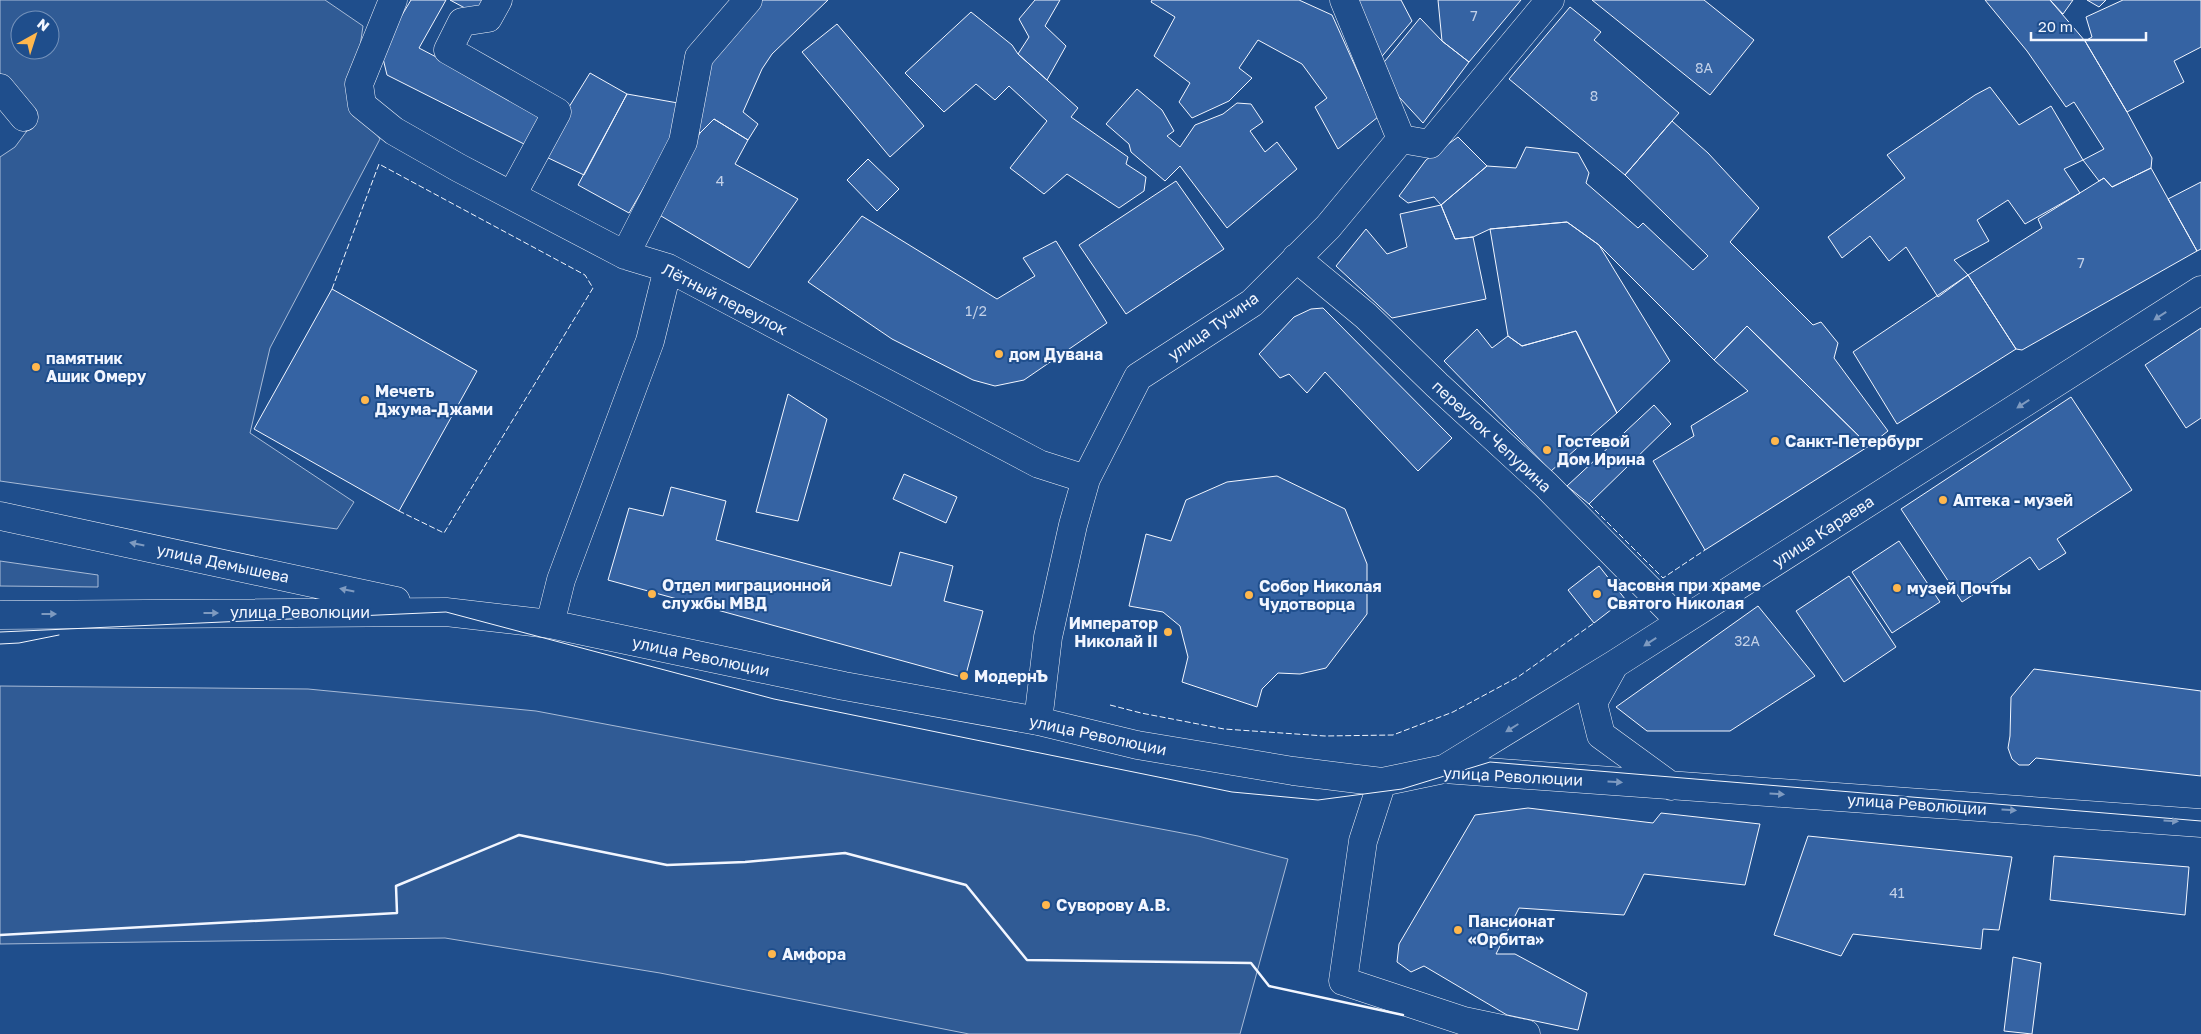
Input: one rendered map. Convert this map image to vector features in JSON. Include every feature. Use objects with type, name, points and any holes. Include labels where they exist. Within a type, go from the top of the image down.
[{"type":"street","name":"Лётный переулок","points":[[394,0],[359,84],[362,105],[394,131],[625,255],[668,268],[1039,464],[1086,479]]},
{"type":"street","points":[[498,0],[488,18],[462,22],[448,50],[557,112],[512,195]]},
{"type":"street","points":[[625,255],[683,142],[699,57],[748,0]]},
{"type":"street","points":[[1338,3],[1401,139],[1430,144],[1550,0]]},
{"type":"street","points":[[0,88],[24,117]]},
{"type":"street","name":"улица Тучина","points":[[1038,722],[1048,637],[1073,525],[1086,479],[1138,377],[1252,303],[1328,227],[1401,139]]},
{"type":"street","name":"переулок Чепурина","points":[[1296,258],[1366,316],[1546,485],[1681,622]]},
{"type":"street","points":[[550,624],[561,580],[650,342],[668,268]]},
{"type":"street","name":"улица Караева","points":[[1444,769],[1615,664],[2201,290]]},
{"type":"street","name":"улица Демышева","points":[[0,516],[446,612]]},
{"type":"street","name":"улица Революции","points":[[0,615],[446,612],[550,624],[844,686],[1038,722],[1137,746],[1382,782],[1444,769],[2201,823]]},
{"type":"street","points":[[1615,664],[1593,703],[1601,735],[1671,786]]},
{"type":"street","points":[[1382,782],[1363,841],[1343,981],[1464,1021],[1526,1034]]},
{"type":"shaded area","points":[[0,0],[325,0],[363,26],[352,102],[380,139],[270,348],[250,433],[354,502],[337,529],[0,481],[0,157],[15,147],[35,120],[0,79]]},
{"type":"shaded area","points":[[0,561],[98,575],[98,587],[0,586]]},
{"type":"shaded area","points":[[0,686],[308,689],[536,711],[1198,836],[1288,859],[1240,1034],[969,1034],[660,973],[445,938],[0,944]]},
{"type":"building","points":[[411,0],[446,0],[419,48],[543,113],[526,145],[387,75],[381,50]]},
{"type":"building","points":[[450,0],[484,0],[476,14]]},
{"type":"building","points":[[758,0],[828,0],[772,54],[762,69],[743,112],[758,124],[748,140],[714,119],[700,133],[694,126],[706,72],[730,32]]},
{"type":"building","points":[[1035,0],[1060,0],[1045,26],[1066,46],[1047,80],[1018,54],[1029,37],[1019,19]]},
{"type":"building","points":[[1152,0],[1299,0],[1332,15],[1378,117],[1338,149],[1315,107],[1327,98],[1302,64],[1258,40],[1239,68],[1252,78],[1229,101],[1192,118],[1179,102],[1190,83],[1154,56],[1175,17],[1151,2]]},
{"type":"building","points":[[1352,0],[1401,0],[1412,21],[1378,61]]},
{"type":"building","points":[[1438,0],[1521,0],[1469,62],[1442,41]]},
{"type":"building","points":[[1592,0],[1704,0],[1754,40],[1710,95]]},
{"type":"building","points":[[1985,0],[2050,0],[2085,41],[2152,158],[2151,168],[2112,187],[2104,178],[2099,181],[2083,160],[2104,149],[2074,102],[2066,107],[2027,51]]},
{"type":"building","points":[[2050,0],[2073,0],[2063,14]]},
{"type":"building","points":[[2087,0],[2106,0],[2099,7]]},
{"type":"building","points":[[2123,0],[2201,0],[2201,47],[2174,61],[2184,82],[2127,112],[2085,41],[2092,37],[2086,17]]},
{"type":"building","points":[[1570,7],[1601,32],[1594,40],[1679,113],[1625,175],[1509,79]]},
{"type":"building","points":[[971,12],[1012,45],[1018,54],[1078,108],[1071,117],[1128,157],[1126,164],[1146,177],[1144,191],[1119,208],[1067,174],[1044,194],[1010,168],[1047,121],[1009,86],[995,100],[976,84],[944,112],[905,73]]},
{"type":"building","points":[[1420,18],[1442,41],[1469,62],[1423,123],[1376,72]]},
{"type":"building","points":[[837,24],[924,126],[890,157],[802,52]]},
{"type":"building","points":[[590,73],[627,94],[584,175],[540,154]]},
{"type":"building","points":[[1990,87],[2019,125],[2051,106],[2083,160],[2064,169],[2080,193],[2025,224],[2008,200],[1977,220],[1989,241],[1954,260],[1968,275],[1938,297],[1906,247],[1889,261],[1870,236],[1842,258],[1828,237],[1905,178],[1887,155],[1975,95]]},
{"type":"building","points":[[1137,89],[1162,110],[1174,131],[1167,136],[1180,147],[1195,125],[1223,114],[1237,103],[1251,104],[1263,122],[1250,131],[1265,152],[1277,142],[1297,169],[1227,228],[1180,166],[1165,181],[1131,152],[1129,144],[1106,124]]},
{"type":"building","points":[[627,94],[678,103],[675,134],[629,213],[578,185]]},
{"type":"building","points":[[714,119],[748,140],[735,164],[798,199],[749,268],[656,213],[700,133]]},
{"type":"building","points":[[1672,121],[1708,153],[1759,208],[1730,242],[1813,325],[1821,322],[1838,343],[1834,358],[1888,431],[1869,446],[1747,326],[1714,360],[1599,245],[1567,222],[1490,229],[1473,237],[1455,239],[1441,205],[1487,166],[1516,168],[1526,147],[1578,153],[1589,173],[1586,183],[1638,228],[1643,223],[1693,270],[1708,256],[1625,175]]},
{"type":"building","points":[[1458,137],[1487,166],[1441,205],[1434,197],[1408,203],[1399,196],[1426,160]]},
{"type":"building","points":[[868,159],[899,189],[877,211],[847,180]]},
{"type":"building","points":[[2151,168],[2197,251],[2022,350],[2016,349],[1968,275],[2042,228],[2038,219],[2104,178],[2112,187]]},
{"type":"building","points":[[1176,181],[1224,249],[1126,314],[1079,245]]},
{"type":"building","points":[[2201,182],[2201,249],[2197,251],[2168,199]]},
{"type":"building","points":[[1441,205],[1455,239],[1473,237],[1486,299],[1392,318],[1336,266],[1366,229],[1387,254],[1407,247],[1400,214]]},
{"type":"building","points":[[862,216],[997,299],[1035,276],[1023,258],[1056,241],[1107,323],[1024,380],[995,386],[973,380],[892,339],[808,282]]},
{"type":"building","points":[[1567,222],[1599,245],[1670,361],[1617,413],[1576,331],[1522,346],[1508,336],[1490,229]]},
{"type":"building","points":[[1968,275],[2016,349],[1897,424],[1853,352]]},
{"type":"building","name":"Мечеть Джума-Джами","points":[[332,289],[477,371],[399,511],[254,429]]},
{"type":"building","points":[[1323,308],[1452,438],[1418,471],[1325,372],[1307,393],[1289,374],[1280,378],[1259,354],[1294,317],[1311,309]]},
{"type":"building","name":"Санкт-Петербург","points":[[1747,326],[1869,446],[1705,550],[1653,461],[1694,436],[1691,426],[1748,391],[1714,360]]},
{"type":"building","points":[[2201,328],[2201,418],[2186,428],[2145,365]]},
{"type":"building","points":[[1477,329],[1492,348],[1508,336],[1522,346],[1576,331],[1617,413],[1551,471],[1444,361]]},
{"type":"building","points":[[788,394],[827,419],[798,521],[756,512]]},
{"type":"building","points":[[2071,397],[2132,490],[2057,539],[2066,553],[2039,570],[2030,557],[1962,602],[1901,509]]},
{"type":"building","points":[[1654,405],[1671,424],[1589,504],[1567,486]]},
{"type":"building","points":[[904,474],[957,497],[946,523],[893,499]]},
{"type":"building","name":"Собор Николая Чудотворца","points":[[1277,476],[1345,509],[1367,564],[1367,614],[1326,668],[1300,674],[1278,673],[1262,689],[1257,707],[1182,682],[1188,657],[1180,626],[1163,612],[1129,606],[1146,534],[1171,541],[1186,500],[1227,482]]},
{"type":"building","points":[[671,487],[726,501],[716,540],[891,586],[900,552],[953,566],[944,601],[983,611],[965,678],[608,580],[629,508],[663,516]]},
{"type":"building","points":[[1899,541],[1940,602],[1892,633],[1852,572]]},
{"type":"building","name":"Часовня при храме Святого Николая","points":[[1599,566],[1625,599],[1594,623],[1568,590]]},
{"type":"building","points":[[1849,576],[1896,647],[1844,682],[1796,611]]},
{"type":"building","points":[[1758,606],[1815,676],[1730,731],[1647,731],[1616,707]]},
{"type":"building","points":[[2034,669],[2201,691],[2201,776],[2036,758],[2029,765],[2019,765],[2012,759],[2008,748],[2011,697]]},
{"type":"building","name":"Пансионат «Орбита»","points":[[1528,808],[1653,823],[1661,813],[1760,824],[1745,885],[1644,874],[1624,915],[1519,908],[1496,954],[1515,954],[1587,993],[1578,1030],[1507,1015],[1424,966],[1411,972],[1397,962],[1399,944],[1475,815]]},
{"type":"building","points":[[1808,836],[2012,857],[1999,930],[1983,929],[1981,949],[1853,934],[1841,956],[1774,935]]},
{"type":"building","points":[[2054,856],[2189,867],[2185,915],[2050,900]]},
{"type":"building","points":[[2013,957],[2041,963],[2032,1034],[2004,1031]]},
{"type":"tram line","points":[[0,632],[446,612],[774,699],[1232,792],[1318,800],[1402,789],[1490,762],[2201,821]]},
{"type":"tram line","points":[[0,644],[19,643],[59,635]]},
{"type":"fence","points":[[332,289],[379,164],[585,275],[593,288],[444,533],[399,511]]},
{"type":"fence","points":[[1589,504],[1663,578],[1705,550]]},
{"type":"fence","points":[[1110,705],[1224,729],[1325,736],[1393,735],[1453,712],[1518,677],[1594,623]]},
{"type":"wall","points":[[0,935],[397,913],[396,886],[519,835],[667,865],[745,862],[845,853],[966,885],[1027,960],[1251,963],[1269,986],[1403,1015]]},
{"type":"place","name":"дом Дувана","points":[[999,354]]},
{"type":"place","name":"памятник Ашик Омеру","points":[[36,367]]},
{"type":"place","name":"Мечеть Джума-Джами","points":[[365,400]]},
{"type":"place","name":"Санкт-Петербург","points":[[1775,441]]},
{"type":"place","name":"Гостевой Дом Ирина","points":[[1547,450]]},
{"type":"place","name":"Аптека - музей","points":[[1943,500]]},
{"type":"place","name":"музей Почты","points":[[1897,588]]},
{"type":"place","name":"Отдел миграционной службы МВД","points":[[652,594]]},
{"type":"place","name":"Часовня при храме Святого Николая","points":[[1597,594]]},
{"type":"place","name":"Собор Николая Чудотворца","points":[[1249,595]]},
{"type":"place","name":"Император Николай II","points":[[1168,632]]},
{"type":"place","name":"МодернЪ","points":[[964,676]]},
{"type":"place","name":"Суворову А.В.","points":[[1046,905]]},
{"type":"place","name":"Пансионат «Орбита»","points":[[1458,930]]},
{"type":"place","name":"Амфора","points":[[772,954]]}]
